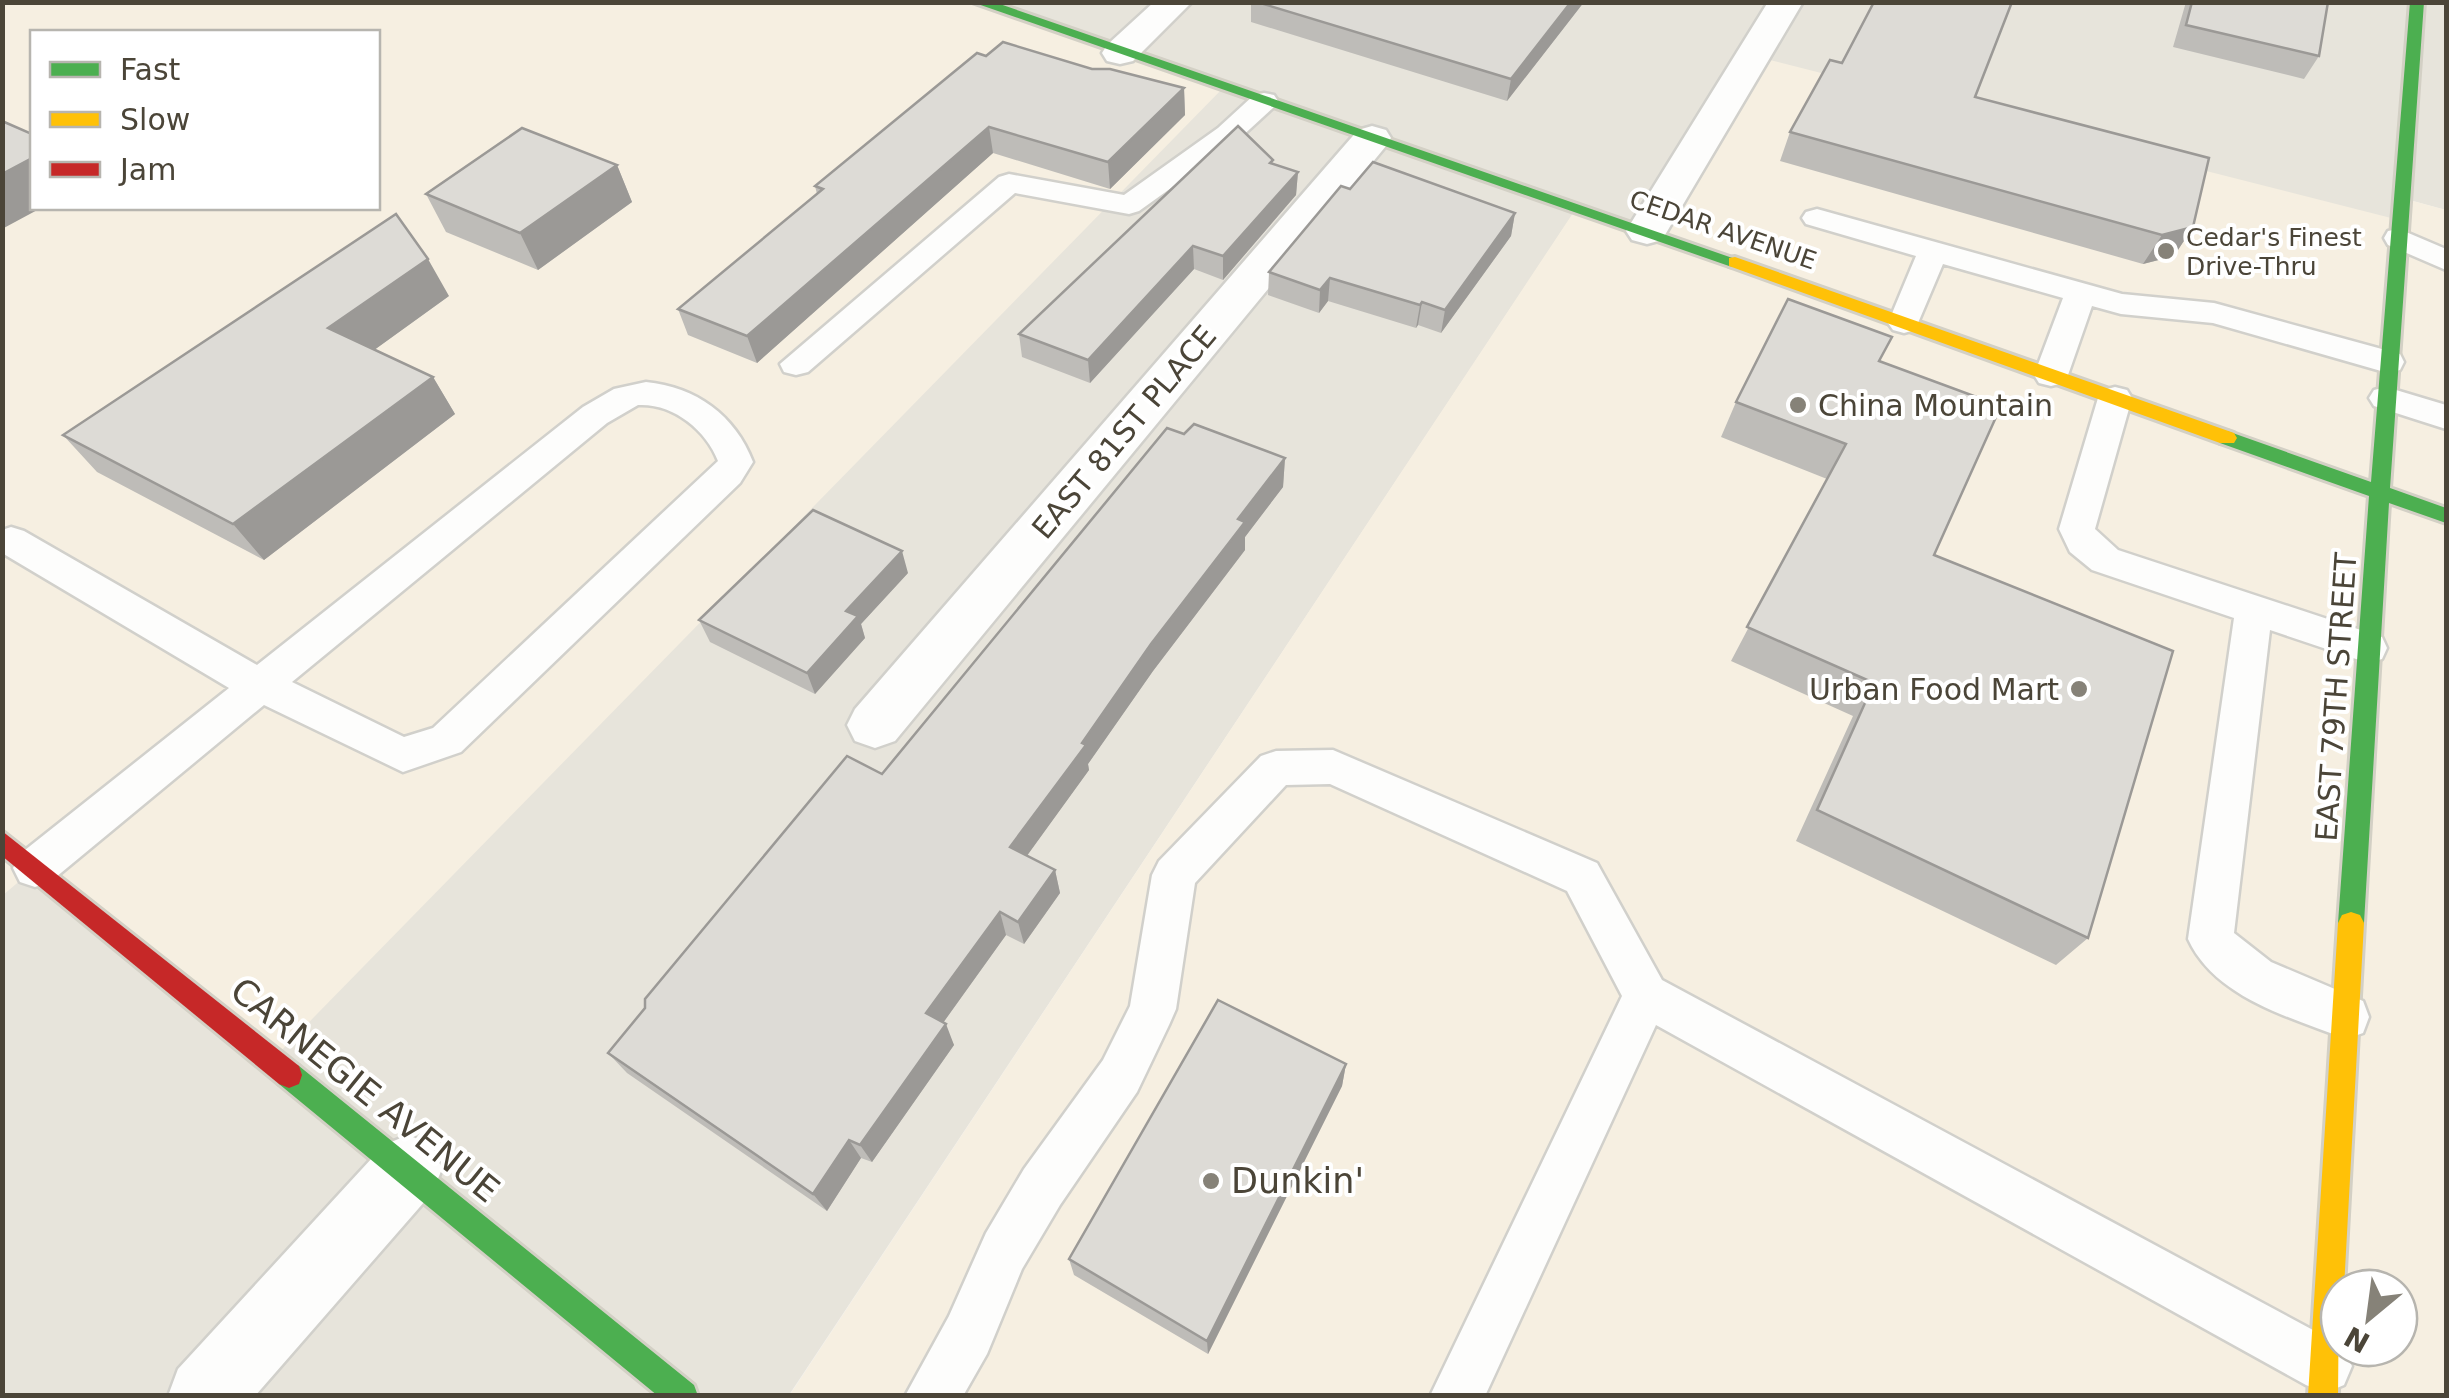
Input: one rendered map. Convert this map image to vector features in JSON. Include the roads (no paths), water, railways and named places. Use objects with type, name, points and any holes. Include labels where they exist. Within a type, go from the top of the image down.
[{"type":"main road","name":"CEDAR AVENUE","points":[[979,2],[1647,231],[2446,516]]},
{"type":"main road","name":"EAST 79TH STREET","points":[[2324,1381],[2368,648],[2417,2]]},
{"type":"main road","name":"CARNEGIE AVENUE","points":[[2,842],[683,1396]]},
{"type":"street","points":[[1120,53],[1176,2]]},
{"type":"street","points":[[1647,231],[1786,2]]},
{"type":"street","name":"EAST 81ST PLACE","points":[[876,725],[1372,138]]},
{"type":"street","points":[[205,1396],[408,1169]]},
{"type":"lane","points":[[796,364],[1009,183],[1129,205],[1228,134],[1264,102]]},
{"type":"lane","points":[[1817,218],[2121,304],[2214,313],[2388,362]]},
{"type":"lane","points":[[2398,238],[2446,261]]},
{"type":"lane","points":[[1904,323],[1934,251]]},
{"type":"lane","points":[[2051,375],[2081,293]]},
{"type":"lane","points":[[11,541],[264,686],[355,736],[403,755],[447,740],[728,474],[736,462],[732,445],[698,412],[659,395],[634,394],[595,415],[264,686],[35,868]]},
{"type":"lane","points":[[2114,398],[2077,529],[2083,542],[2105,560],[2368,648]]},
{"type":"lane","points":[[2386,398],[2446,417]]},
{"type":"lane","points":[[2254,609],[2211,938],[2228,962],[2254,979],[2346,1017]]},
{"type":"lane","points":[[932,1396],[968,1336],[1014,1235],[1042,1187],[1120,1076],[1153,1009],[1174,875],[1276,768],[1333,768],[1582,876],[1646,995],[2324,1381]]},
{"type":"lane","points":[[1456,1396],[1646,995]]},
{"type":"place","name":"Cedar's Finest Drive-Thru","points":[[2166,251]]},
{"type":"place","name":"China Mountain","points":[[1798,405]]},
{"type":"place","name":"Urban Food Mart","points":[[2079,689]]},
{"type":"place","name":"Dunkin'","points":[[1211,1181]]}]
